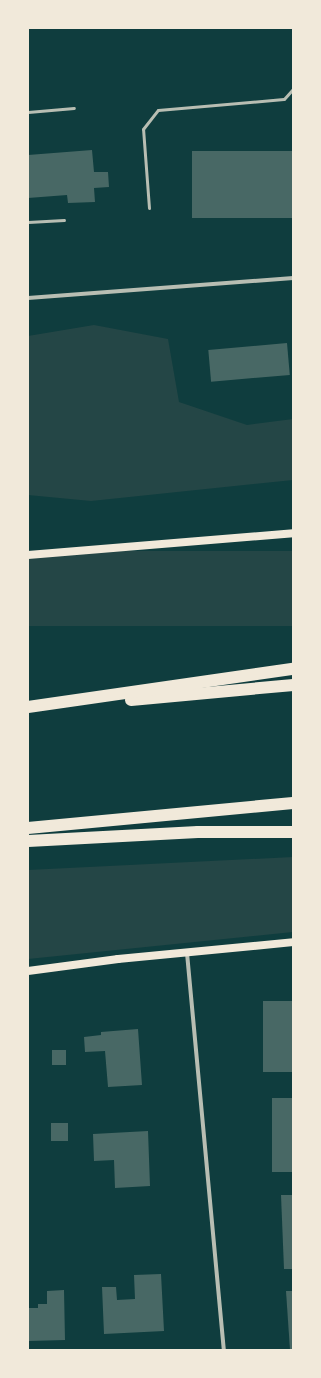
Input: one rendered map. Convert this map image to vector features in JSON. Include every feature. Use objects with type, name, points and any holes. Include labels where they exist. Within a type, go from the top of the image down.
[{"type":"highway","points":[[28,707],[293,669]]},
{"type":"highway","points":[[28,710],[293,684]]},
{"type":"highway","points":[[28,828],[293,803]]},
{"type":"highway","points":[[28,841],[198,832],[293,832]]},
{"type":"main road","points":[[28,555],[293,533]]},
{"type":"main road","points":[[28,971],[187,952],[293,942]]},
{"type":"street","points":[[28,298],[293,278]]},
{"type":"street","points":[[187,952],[224,1350]]},
{"type":"lane","points":[[149,208],[143,129],[158,110],[284,99],[293,89]]},
{"type":"lane","points":[[28,112],[74,108]]},
{"type":"lane","points":[[28,222],[64,220]]},
{"type":"shaded area","points":[[94,325],[168,339],[179,402],[247,425],[293,419],[293,480],[91,501],[28,495],[28,336]]},
{"type":"shaded area","points":[[28,551],[293,551],[293,626],[28,626]]},
{"type":"shaded area","points":[[293,857],[293,932],[28,959],[28,870]]},
{"type":"building","points":[[92,150],[94,172],[108,172],[109,187],[94,188],[95,202],[68,203],[67,195],[28,198],[28,155]]},
{"type":"building","points":[[192,151],[293,151],[293,218],[192,218]]},
{"type":"building","points":[[287,343],[290,375],[211,382],[208,350]]},
{"type":"building","points":[[263,1001],[293,1001],[293,1072],[263,1072]]},
{"type":"building","points":[[138,1029],[142,1085],[108,1087],[105,1051],[85,1052],[84,1037],[101,1035],[101,1032]]},
{"type":"building","points":[[52,1050],[66,1050],[66,1065],[52,1065]]},
{"type":"building","points":[[272,1098],[293,1098],[293,1172],[272,1172]]},
{"type":"building","points":[[51,1123],[68,1123],[68,1141],[51,1141]]},
{"type":"building","points":[[148,1131],[150,1186],[115,1188],[114,1160],[94,1161],[93,1134]]},
{"type":"building","points":[[281,1195],[293,1195],[293,1269],[284,1269]]},
{"type":"building","points":[[161,1274],[164,1331],[104,1334],[102,1287],[116,1287],[117,1300],[135,1299],[134,1275]]},
{"type":"building","points":[[64,1290],[65,1340],[28,1341],[28,1308],[38,1308],[38,1304],[47,1304],[47,1291]]},
{"type":"building","points":[[286,1291],[293,1291],[293,1350],[290,1350]]}]
